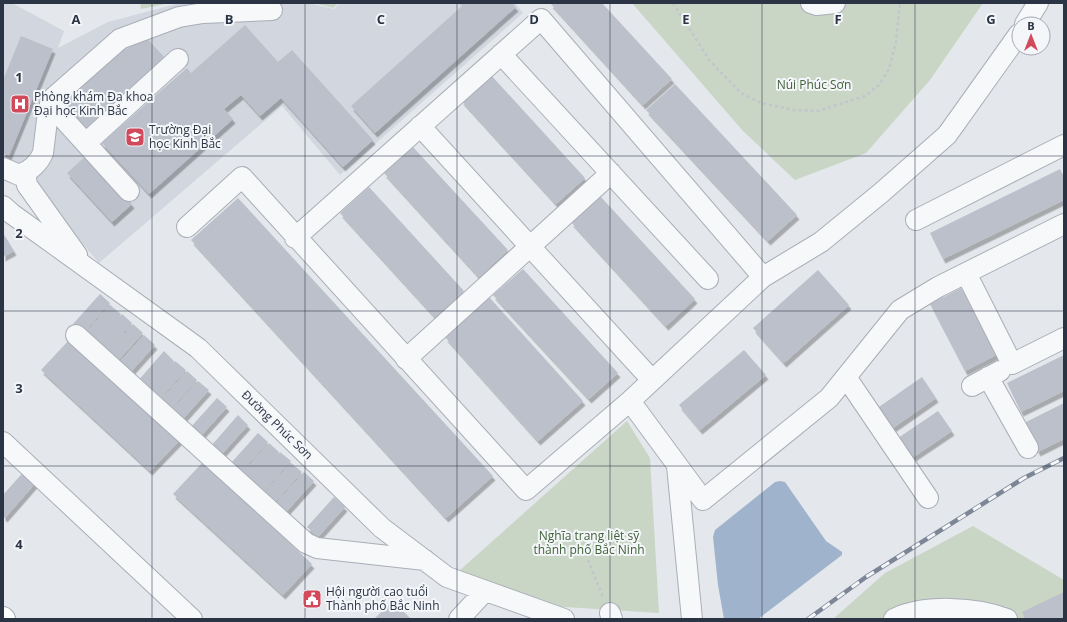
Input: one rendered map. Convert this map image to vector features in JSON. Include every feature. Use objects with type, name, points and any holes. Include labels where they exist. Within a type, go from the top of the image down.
[{"type":"street","points":[[811,3],[817,5],[835,3]]},
{"type":"street","points":[[3,168],[15,175],[25,172],[40,159],[43,153],[50,104],[60,90],[104,52],[130,34],[179,16],[203,13],[272,10]]},
{"type":"street","points":[[295,238],[541,19],[763,277]]},
{"type":"street","points":[[187,227],[242,177],[295,238],[526,490],[630,401],[763,277],[821,242],[881,193],[947,135],[1011,45]]},
{"type":"street","points":[[501,54],[708,279]]},
{"type":"street","points":[[86,143],[178,59]]},
{"type":"street","points":[[50,104],[129,191]]},
{"type":"street","points":[[420,126],[652,380]]},
{"type":"street","points":[[916,220],[1064,145]]},
{"type":"street","points":[[25,172],[27,185],[86,268]]},
{"type":"street","points":[[406,359],[610,173]]},
{"type":"street","name":"Đường Phúc Sơn","points":[[3,206],[86,268],[198,348],[382,528],[447,577],[556,618]]},
{"type":"street","points":[[630,401],[703,500],[829,398],[900,310],[966,273],[1064,224]]},
{"type":"street","points":[[966,273],[1012,364]]},
{"type":"street","points":[[76,335],[306,543],[317,548],[425,560]]},
{"type":"street","points":[[1028,448],[980,381],[1064,338]]},
{"type":"street","points":[[846,377],[928,498]]},
{"type":"street","points":[[3,442],[192,619]]},
{"type":"street","points":[[677,465],[692,619]]},
{"type":"street","points":[[460,619],[485,591]]},
{"type":"street","points":[[894,619],[909,614],[942,610],[986,613],[1007,619]]},
{"type":"path","points":[[673,3],[710,60],[742,93],[761,103],[794,110],[818,111],[865,96],[879,84],[889,69],[896,42],[900,3]]},
{"type":"path","points":[[588,560],[611,616]]},
{"type":"shaded area","name":"Trường Đại học Kinh Bắc","points":[[3,3],[12,3],[64,31],[58,48],[108,22],[180,3],[308,3],[334,9],[340,3],[515,3],[523,13],[340,175],[282,106],[99,263],[35,188],[3,160]]},
{"type":"green space","points":[[140,3],[170,3],[141,9]]},
{"type":"green space","points":[[314,3],[339,3],[333,8]]},
{"type":"green space","name":"Núi Phúc Sơn","points":[[632,3],[983,3],[930,80],[866,153],[795,180],[743,131]]},
{"type":"green space","name":"Nghĩa trang liệt sỹ thành phố Bắc Ninh","points":[[627,421],[650,458],[659,613],[549,606],[459,571]]},
{"type":"green space","points":[[973,526],[1064,580],[1064,619],[833,619],[885,573]]},
{"type":"water","points":[[775,482],[785,482],[826,541],[842,552],[842,555],[758,619],[724,619],[718,585],[713,537],[715,530]]},
{"type":"building","points":[[459,3],[512,3],[516,7],[375,133],[351,106],[462,6]]},
{"type":"building","points":[[550,3],[602,3],[672,79],[643,105]]},
{"type":"building","points":[[245,25],[278,62],[292,50],[373,140],[343,167],[281,98],[260,116],[241,95],[224,109],[233,119],[149,194],[102,143],[187,68],[191,73]]},
{"type":"building","points":[[143,34],[165,58],[86,129],[58,97],[120,42],[127,49]]},
{"type":"building","points":[[21,36],[53,49],[9,156],[3,153],[3,80]]},
{"type":"building","points":[[490,74],[585,178],[556,204],[461,100]]},
{"type":"building","points":[[675,84],[797,215],[768,241],[646,110]]},
{"type":"building","points":[[413,147],[508,250],[479,277],[384,173]]},
{"type":"building","points":[[87,155],[132,204],[112,222],[67,173]]},
{"type":"building","points":[[1060,169],[1064,177],[1064,200],[943,259],[930,233]]},
{"type":"building","points":[[369,187],[464,291],[435,317],[340,213]]},
{"type":"building","points":[[600,196],[695,299],[666,326],[571,222]]},
{"type":"building","points":[[238,198],[493,476],[446,518],[191,240]]},
{"type":"building","points":[[3,233],[14,251],[3,257]]},
{"type":"building","points":[[523,269],[618,373],[589,399],[493,295]]},
{"type":"building","points":[[818,270],[849,305],[784,363],[753,328]]},
{"type":"building","points":[[961,288],[996,355],[965,371],[930,304]]},
{"type":"building","points":[[100,294],[110,303],[83,334],[73,324]]},
{"type":"building","points":[[489,297],[583,401],[538,441],[445,337]]},
{"type":"building","points":[[110,305],[121,314],[94,344],[84,335]]},
{"type":"building","points":[[122,314],[132,323],[105,354],[95,344]]},
{"type":"building","points":[[133,324],[143,333],[116,363],[106,354]]},
{"type":"building","points":[[144,335],[155,345],[128,375],[117,365]]},
{"type":"building","points":[[70,339],[180,440],[150,471],[41,370]]},
{"type":"building","points":[[744,350],[766,375],[700,430],[679,405]]},
{"type":"building","points":[[164,351],[174,361],[147,391],[137,382]]},
{"type":"building","points":[[1064,355],[1064,391],[1021,412],[1007,383]]},
{"type":"building","points":[[175,361],[186,370],[159,400],[148,391]]},
{"type":"building","points":[[187,371],[197,380],[170,410],[160,401]]},
{"type":"building","points":[[922,377],[936,398],[890,430],[876,409]]},
{"type":"building","points":[[198,381],[209,390],[182,420],[171,411]]},
{"type":"building","points":[[217,398],[227,407],[200,437],[190,428]]},
{"type":"building","points":[[1064,403],[1064,439],[1038,452],[1024,423]]},
{"type":"building","points":[[938,411],[952,431],[912,458],[898,438]]},
{"type":"building","points":[[238,415],[248,425],[221,455],[211,446]]},
{"type":"building","points":[[258,433],[268,442],[241,472],[231,463]]},
{"type":"building","points":[[269,443],[279,452],[272,462],[280,452],[291,461],[264,491],[242,473]]},
{"type":"building","points":[[203,462],[312,564],[283,595],[173,494]]},
{"type":"building","points":[[291,463],[302,472],[275,502],[264,493]]},
{"type":"building","points":[[27,468],[39,479],[5,518],[3,516],[3,495]]},
{"type":"building","points":[[304,472],[314,481],[287,511],[277,502]]},
{"type":"building","points":[[334,497],[345,507],[318,537],[307,527]]},
{"type":"building","points":[[1064,592],[1064,619],[1025,619],[1022,612]]},
{"type":"building","points":[[393,601],[411,619],[374,619]]},
{"type":"railway","points":[[808,619],[866,577],[1024,478],[1064,458]]},
{"type":"place","name":"Phòng khám Đa khoa Đại học Kinh Bắc","points":[[20,104]]},
{"type":"place","name":"Trường Đại học Kinh Bắc","points":[[135,137]]},
{"type":"place","name":"Hội người cao tuổi Thành phố Bắc Ninh","points":[[312,599]]}]
